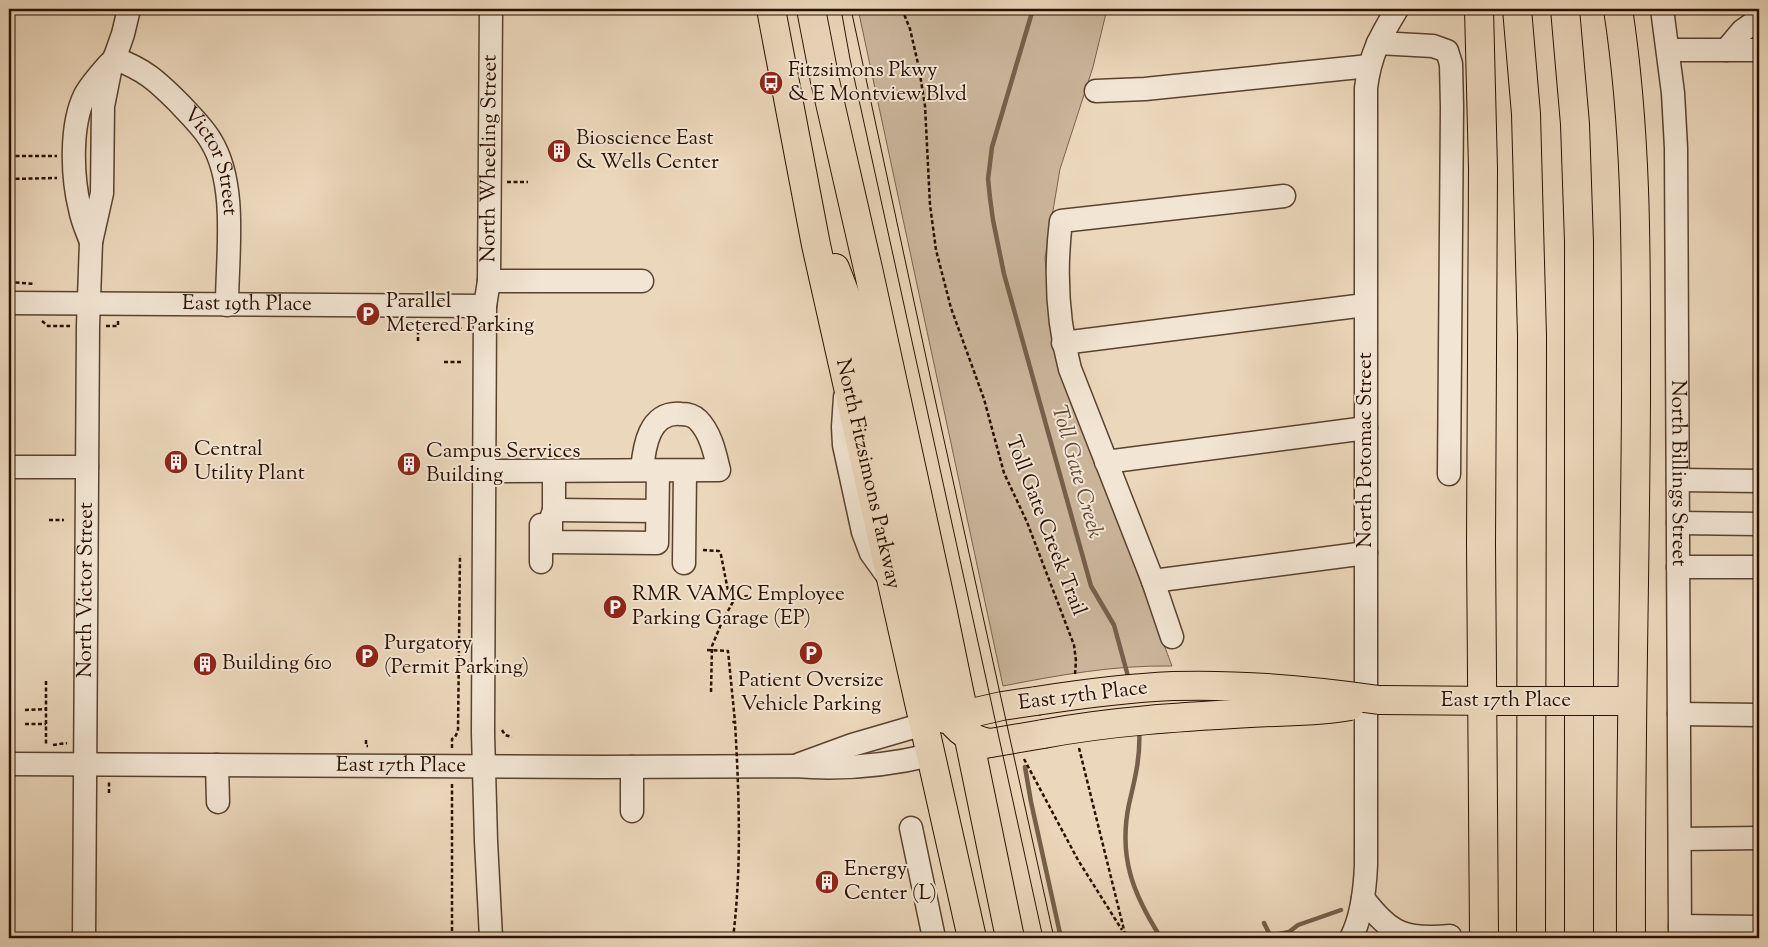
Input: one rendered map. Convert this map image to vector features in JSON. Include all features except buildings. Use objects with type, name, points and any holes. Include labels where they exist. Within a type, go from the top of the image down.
[{"type":"main road","name":"North Fitzsimons Parkway","points":[[771,9],[805,193],[892,581],[960,730]]},
{"type":"main road","name":"North Fitzsimons Parkway","points":[[811,9],[825,81],[920,502],[960,730],[1010,938]]},
{"type":"main road","points":[[1479,9],[1491,701],[1483,889],[1479,938]]},
{"type":"main road","points":[[1517,9],[1526,114],[1532,326],[1532,938]]},
{"type":"main road","points":[[1565,9],[1575,124],[1579,242],[1579,938]]},
{"type":"main road","points":[[1618,9],[1630,100],[1636,206],[1626,701],[1631,938]]},
{"type":"main road","points":[[805,193],[857,327],[942,702],[960,730]]},
{"type":"main road","name":"East 17th Place","points":[[931,755],[960,730],[1002,706],[1097,693],[1172,686],[1298,689],[1378,700],[1626,701]]},
{"type":"main road","name":"East 17th Place","points":[[960,730],[1031,735],[1150,719],[1340,708],[1378,700]]},
{"type":"main road","name":"North Fitzsimons Parkway","points":[[960,730],[931,755],[972,938]]},
{"type":"main road","points":[[1483,889],[1484,938]]},
{"type":"street","name":"North Victor Street","points":[[84,938],[91,242],[102,193],[103,106],[107,81],[123,34],[129,9]]},
{"type":"street","name":"North Wheeling Street","points":[[491,9],[489,281],[485,306],[484,766],[491,938]]},
{"type":"street","name":"North Potomac Street","points":[[1351,938],[1358,922],[1363,898],[1366,853],[1366,88],[1369,66],[1378,43],[1397,9]]},
{"type":"street","name":"North Billings Street","points":[[1662,9],[1673,93],[1676,148],[1680,932]]},
{"type":"street","points":[[1726,50],[1742,32],[1759,19]]},
{"type":"street","points":[[1378,43],[1437,47],[1447,51],[1450,60],[1452,107],[1449,474]]},
{"type":"street","points":[[1668,50],[1759,50]]},
{"type":"street","name":"Victor Street","points":[[114,58],[138,68],[154,78],[200,126],[216,150],[228,188],[228,306]]},
{"type":"street","points":[[1096,91],[1145,89],[1369,66]]},
{"type":"street","points":[[1172,637],[1153,581],[1073,379],[1063,343],[1057,275],[1061,221],[1284,196]]},
{"type":"street","points":[[489,281],[642,281]]},
{"type":"street","name":"East 19th Place","points":[[9,303],[228,306],[485,306]]},
{"type":"street","points":[[1063,343],[1365,306]]},
{"type":"street","points":[[485,471],[547,471],[650,471],[684,471],[719,470],[709,438],[700,421],[692,415],[678,414],[657,420],[644,452],[650,471],[657,511],[657,543],[551,542],[551,519],[554,510],[547,471]]},
{"type":"street","points":[[1106,462],[1366,428]]},
{"type":"street","points":[[9,467],[88,467]]},
{"type":"street","points":[[541,562],[547,471]]},
{"type":"street","points":[[684,471],[684,556]]},
{"type":"street","points":[[1678,480],[1759,481]]},
{"type":"street","points":[[554,510],[657,511]]},
{"type":"street","points":[[1678,523],[1759,524]]},
{"type":"street","points":[[1153,581],[1366,553]]},
{"type":"street","points":[[1678,566],[1759,567]]},
{"type":"street","points":[[1679,714],[1759,714]]},
{"type":"street","name":"East 17th Place","points":[[795,766],[852,745],[960,730]]},
{"type":"street","name":"East 17th Place","points":[[9,764],[795,766],[826,769],[857,768],[931,755]]},
{"type":"street","points":[[217,765],[218,802]]},
{"type":"street","points":[[632,767],[632,810]]},
{"type":"street","points":[[911,828],[934,938]]},
{"type":"street","points":[[1680,839],[1759,838]]},
{"type":"street","points":[[926,897],[962,890]]},
{"type":"street","points":[[1363,898],[1373,912],[1399,933],[1420,938],[1450,936]]},
{"type":"street","points":[[1680,932],[1759,927]]},
{"type":"path","name":"Toll Gate Creek Trail","points":[[902,9],[910,29],[917,58],[925,106],[930,205],[938,258],[951,308],[984,399],[1004,473],[1027,522],[1074,645],[1076,661],[1074,680]]},
{"type":"path","points":[[9,156],[58,156]]},
{"type":"path","points":[[9,179],[58,178]]},
{"type":"path","points":[[515,182],[528,182]]},
{"type":"path","points":[[418,341],[418,329],[463,329]]},
{"type":"path","points":[[444,362],[463,362]]},
{"type":"path","points":[[49,520],[64,520]]},
{"type":"path","points":[[684,556],[719,551],[729,596],[735,598],[748,596]]},
{"type":"path","points":[[452,752],[452,739],[458,731],[460,555]]},
{"type":"path","points":[[711,692],[712,650],[722,622],[735,598]]},
{"type":"path","points":[[707,650],[728,651],[735,722],[738,878],[733,938]]},
{"type":"path","points":[[46,681],[46,746]]},
{"type":"path","points":[[25,710],[46,709]]},
{"type":"path","points":[[730,722],[735,722]]},
{"type":"path","points":[[25,724],[46,724]]},
{"type":"path","points":[[1031,735],[1022,754],[1074,852],[1124,933]]},
{"type":"path","points":[[1079,747],[1126,938]]},
{"type":"path","points":[[452,780],[452,938]]},
{"type":"shaded area","points":[[858,9],[1107,9],[1093,67],[1060,169],[1045,258],[1053,348],[1172,666],[1108,669],[1003,686]]},
{"type":"waterway","name":"Toll Gate Creek","points":[[1033,9],[992,147],[988,179],[993,220],[1004,274],[1091,586],[1114,625],[1129,680]]},
{"type":"waterway","name":"Toll Gate Creek","points":[[1139,729],[1138,758],[1126,823],[1125,841],[1130,874],[1143,906],[1161,938]]},
{"type":"waterway","points":[[1025,767],[1061,938]]},
{"type":"waterway","points":[[1268,938],[1289,932],[1298,925],[1341,910]]},
{"type":"waterway","points":[[1264,923],[1271,937]]},
{"type":"tram line","points":[[841,9],[850,59],[1043,938]]},
{"type":"tram line","points":[[851,9],[1054,938]]},
{"type":"place","name":"Fitzsimons Pkwy & E Montview Blvd","points":[[771,83]]},
{"type":"place","name":"Bioscience East & Wells Center","points":[[559,151]]},
{"type":"place","name":"Parallel Metered Parking","points":[[368,314]]},
{"type":"place","name":"Central Utility Plant","points":[[176,462]]},
{"type":"place","name":"Campus Services Building","points":[[409,464]]},
{"type":"place","name":"RMR VAMC Employee Parking Garage (EP)","points":[[615,607]]},
{"type":"place","name":"Patient Oversize Vehicle Parking","points":[[811,653]]},
{"type":"place","name":"Purgatory (Permit Parking)","points":[[367,656]]},
{"type":"place","name":"Building 610","points":[[205,664]]},
{"type":"place","name":"Energy Center (L)","points":[[827,882]]}]
